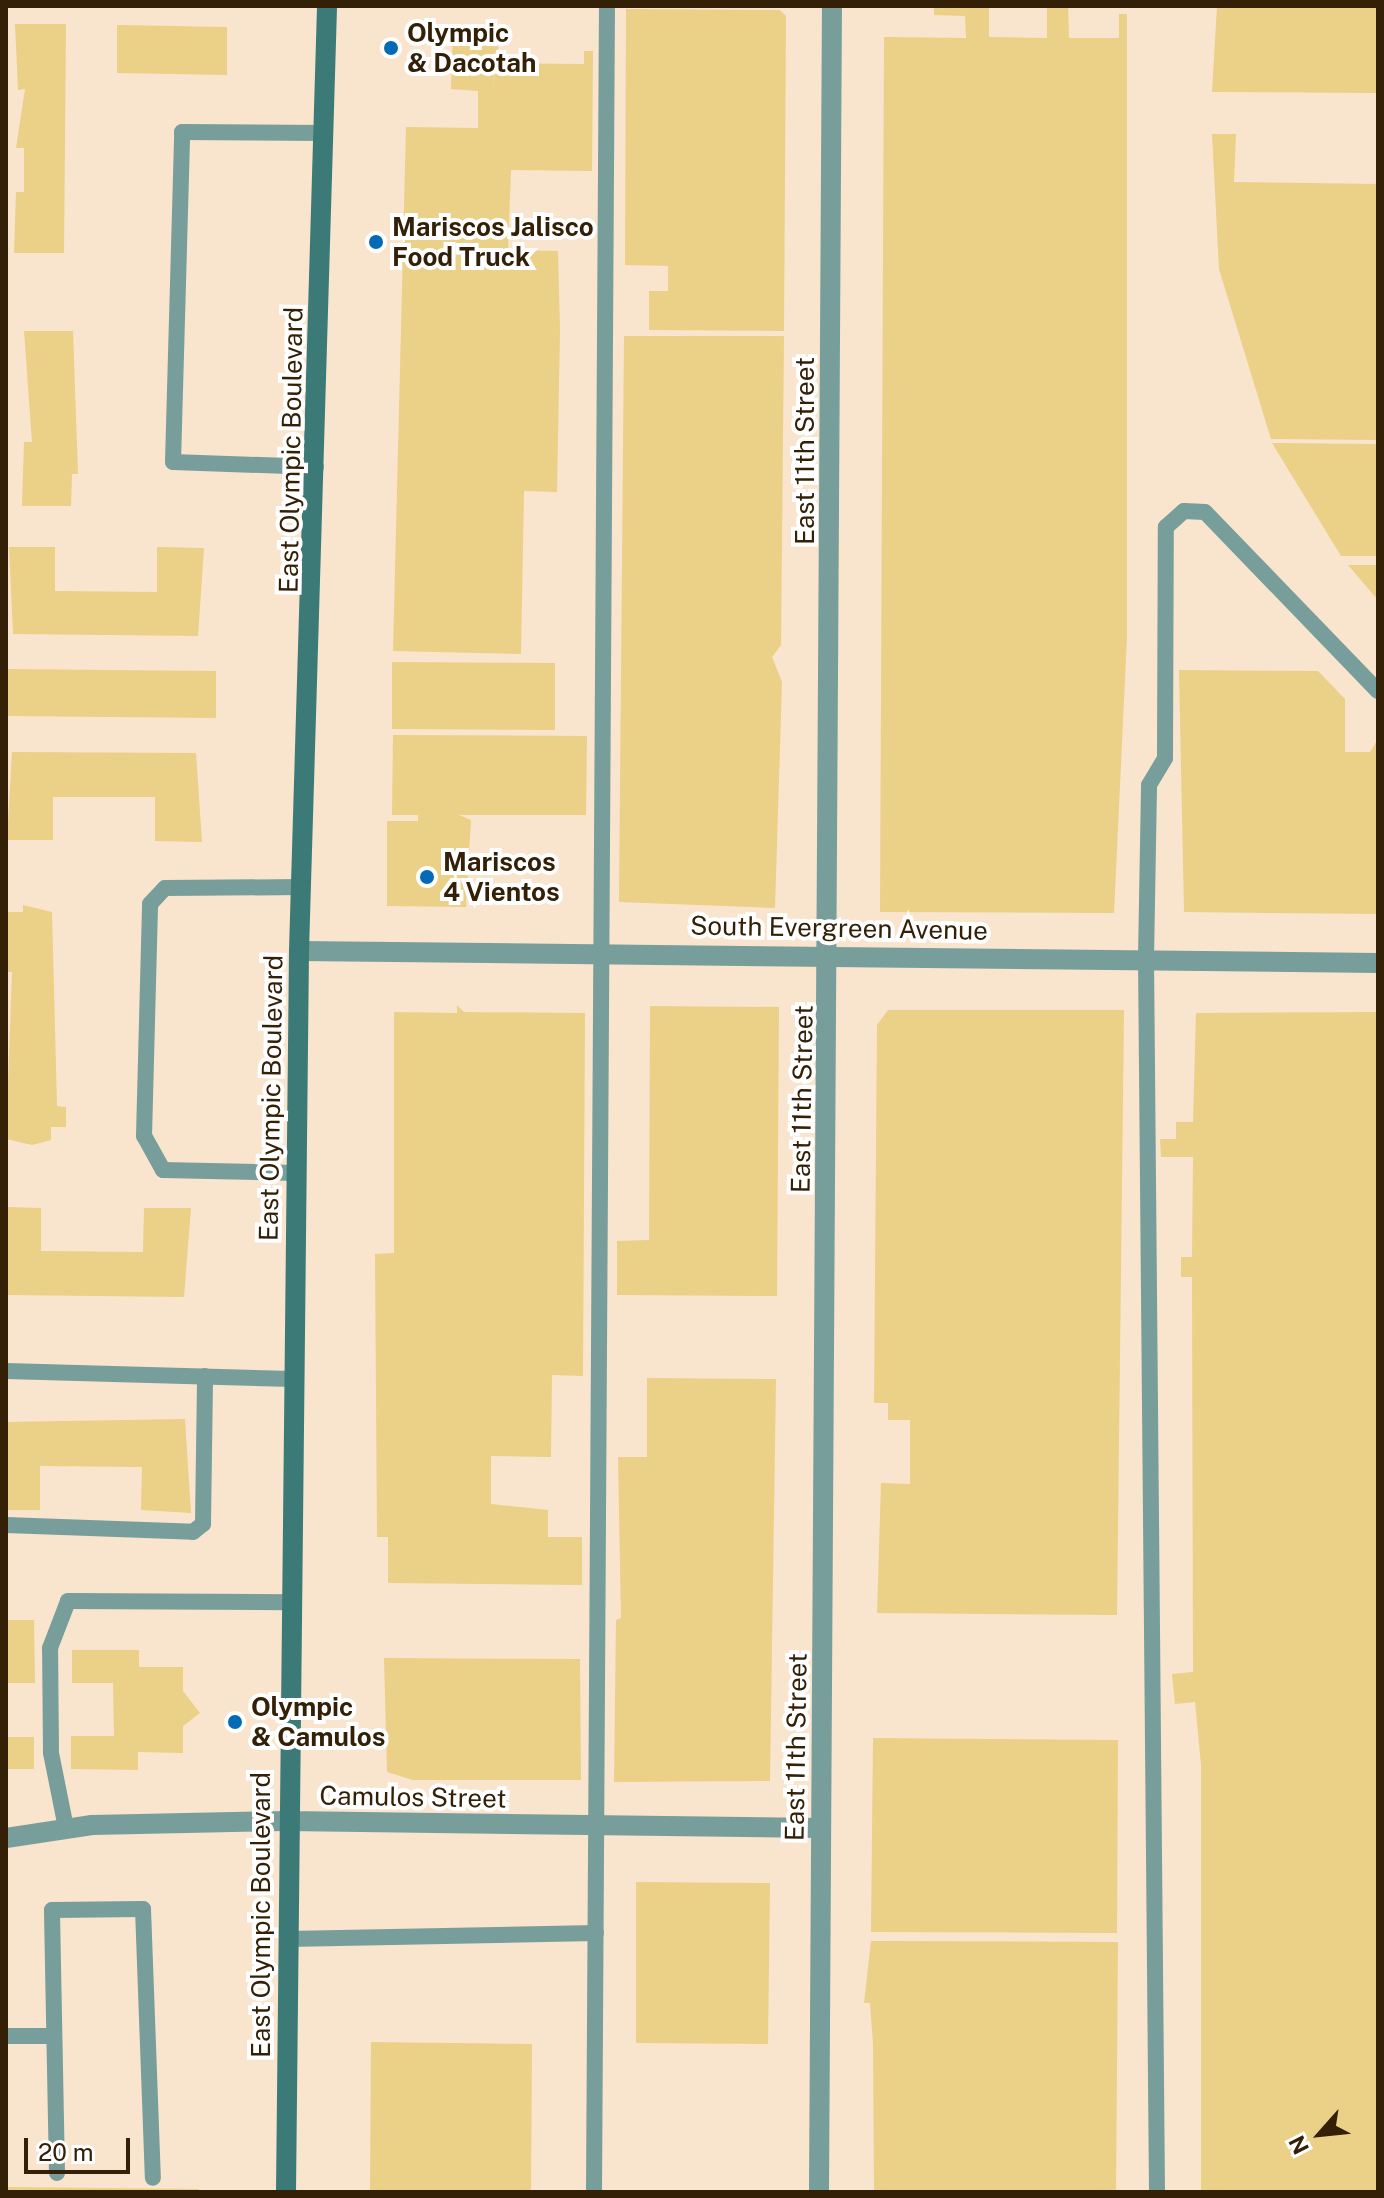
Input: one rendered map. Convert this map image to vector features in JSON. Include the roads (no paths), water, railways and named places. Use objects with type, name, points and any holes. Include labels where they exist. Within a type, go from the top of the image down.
[{"type":"main road","name":"East Olympic Boulevard","points":[[286,2192],[287,1821],[299,951],[316,467],[327,6]]},
{"type":"street","name":"East 11th Street","points":[[819,2192],[830,952],[832,6]]},
{"type":"street","name":"South Evergreen Avenue","points":[[299,951],[830,952],[1378,963]]},
{"type":"street","name":"Camulos Street","points":[[6,1838],[66,1828],[287,1821],[821,1828]]},
{"type":"lane","points":[[594,2192],[605,951],[607,6]]},
{"type":"lane","points":[[316,467],[173,462],[182,132],[325,133]]},
{"type":"lane","points":[[1157,2192],[1146,959],[1149,785],[1165,758],[1166,527],[1184,511],[1205,512],[1378,691]]},
{"type":"lane","points":[[296,1173],[163,1170],[144,1136],[150,904],[165,888],[302,887]]},
{"type":"lane","points":[[6,1371],[293,1379]]},
{"type":"lane","points":[[6,1525],[193,1532],[203,1524],[205,1376]]},
{"type":"lane","points":[[66,1828],[51,1753],[50,1648],[68,1601],[290,1602]]},
{"type":"lane","points":[[57,2173],[52,1910],[143,1909],[153,2178]]},
{"type":"lane","points":[[287,1939],[596,1933]]},
{"type":"lane","points":[[6,2036],[52,2036]]},
{"type":"place","name":"Olympic & Dacotah","points":[[391,48]]},
{"type":"place","name":"Mariscos Jalisco Food Truck","points":[[376,242]]},
{"type":"place","name":"Mariscos 4 Vientos","points":[[427,877]]},
{"type":"place","name":"Olympic & Camulos","points":[[235,1722]]}]
